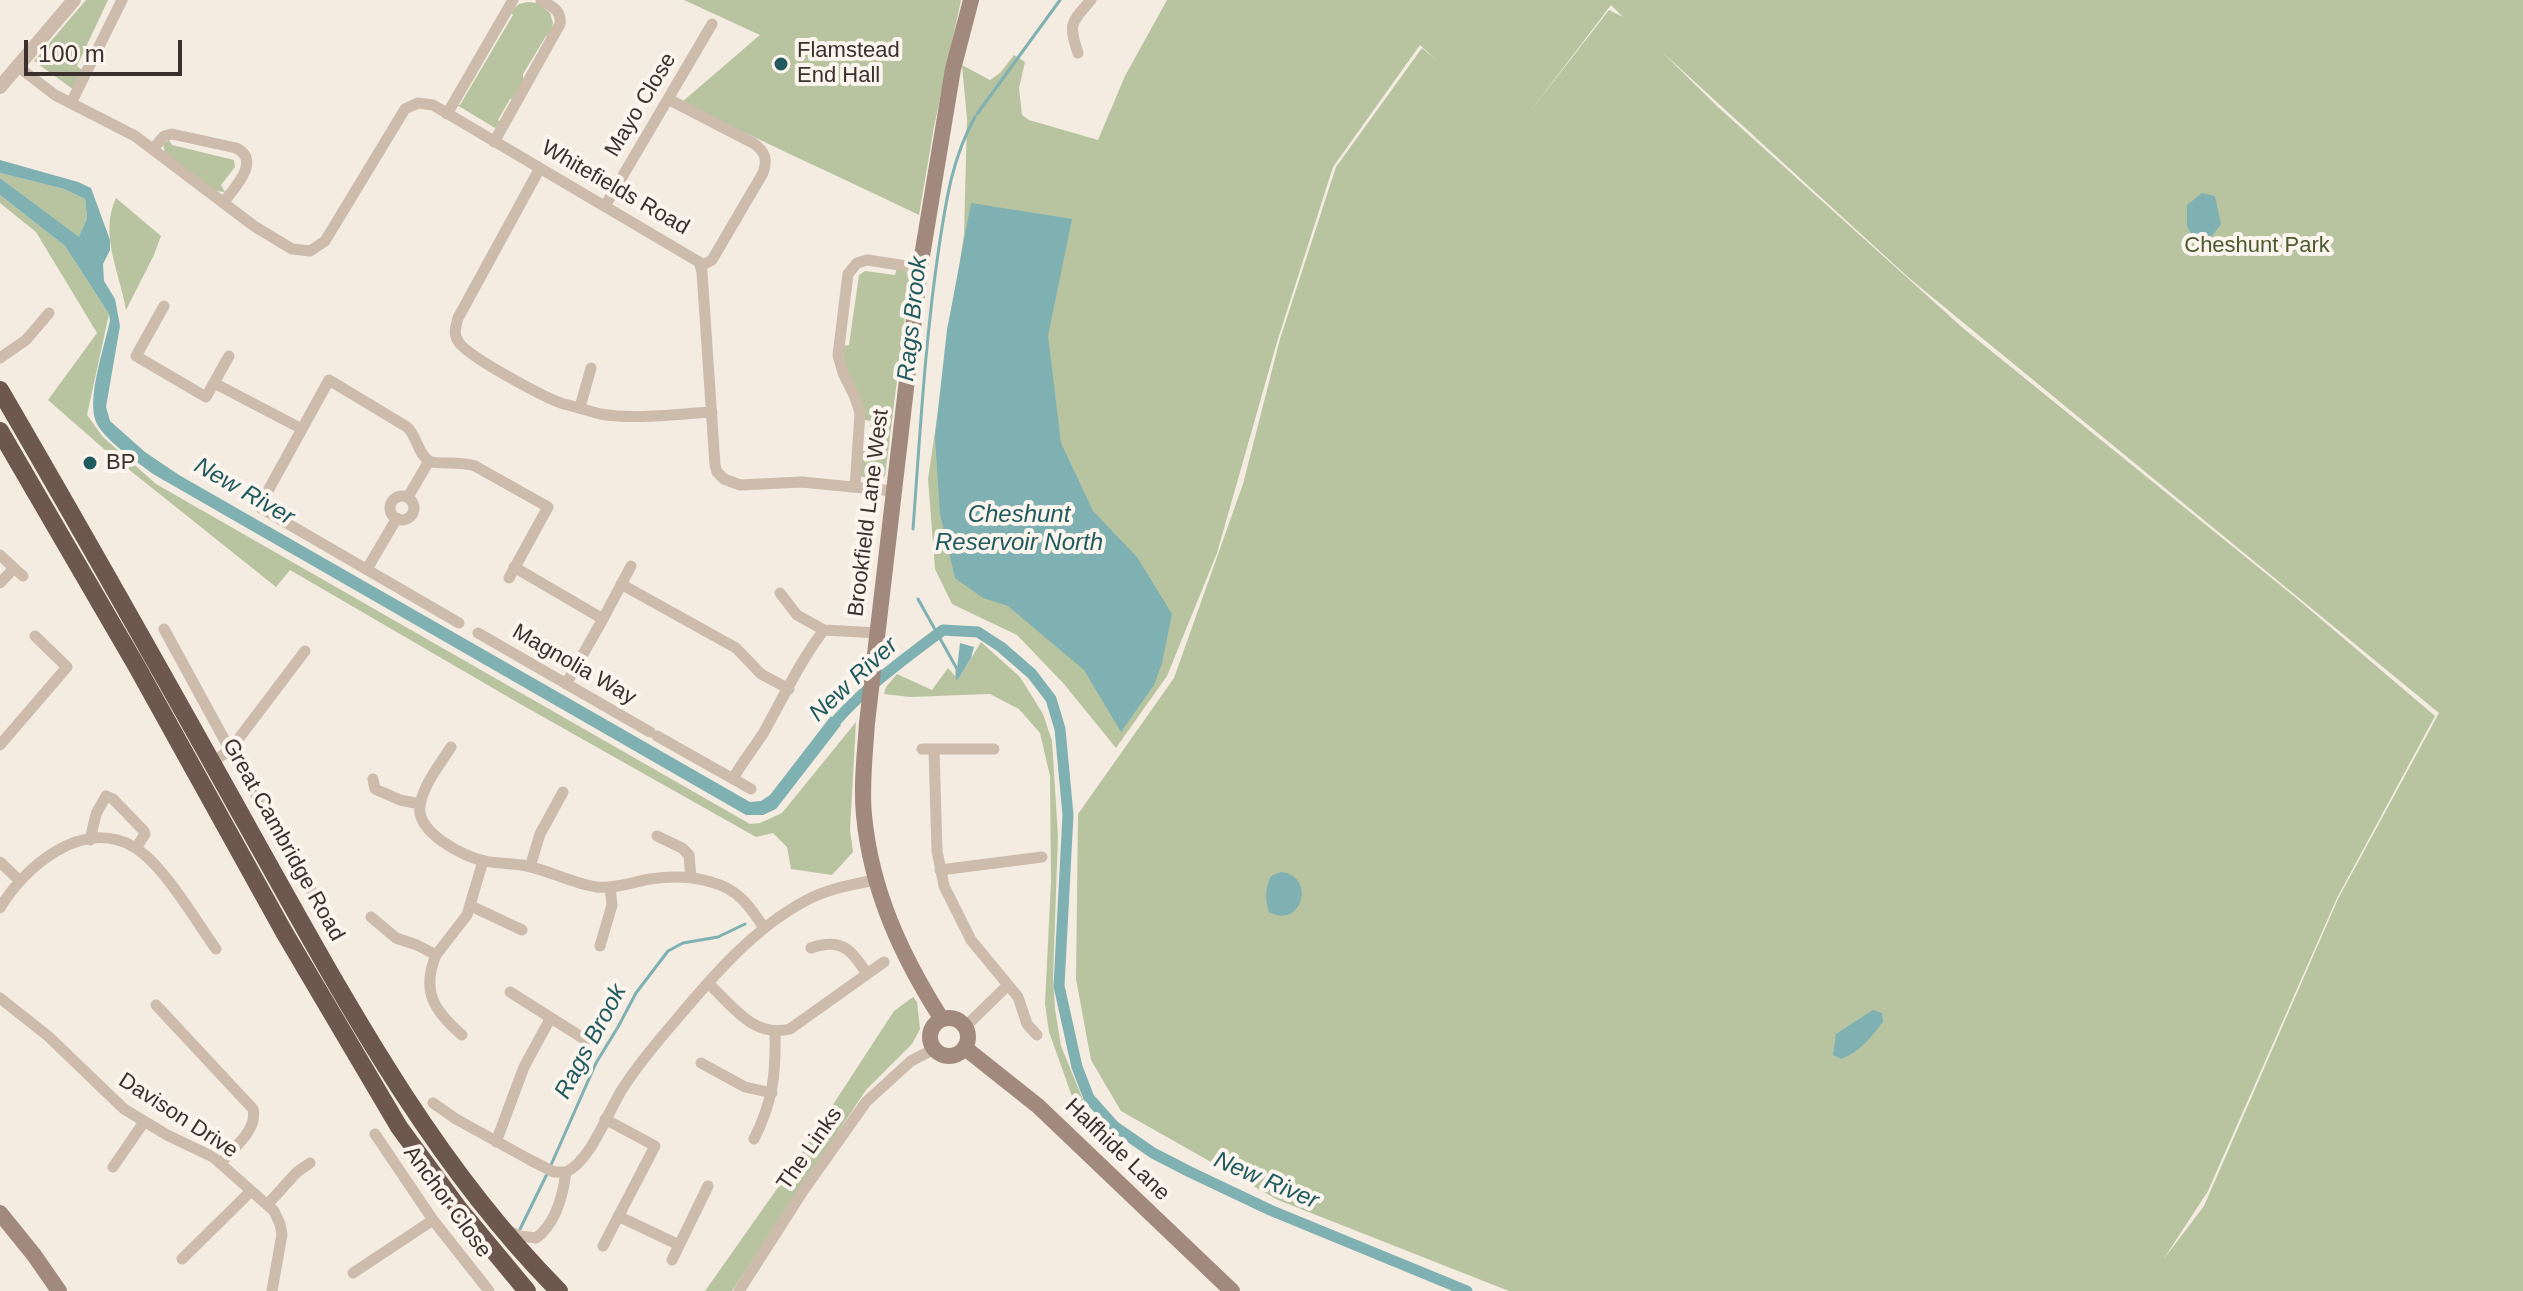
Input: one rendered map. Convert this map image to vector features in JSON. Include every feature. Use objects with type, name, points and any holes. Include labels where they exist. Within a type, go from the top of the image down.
[{"type":"highway","name":"Great Cambridge Road","points":[[0,390],[330,972],[405,1098],[465,1182],[559,1291]]},
{"type":"highway","name":"Great Cambridge Road","points":[[0,431],[136,665],[284,932],[399,1127],[459,1209],[527,1291]]},
{"type":"main road","name":"Brookfield Lane West","points":[[941,1018],[904,955],[875,880],[864,813],[863,774],[920,268],[953,69],[971,0]]},
{"type":"main road","points":[[941,1018],[955,1018],[966,1026],[969,1037],[965,1048],[955,1055],[948,1056],[934,1049],[931,1043],[930,1032],[941,1018]]},
{"type":"main road","name":"Halfhide Lane","points":[[965,1048],[1038,1106],[1232,1291]]},
{"type":"main road","points":[[0,1213],[34,1255],[57,1291]]},
{"type":"street","points":[[0,87],[74,0]]},
{"type":"street","points":[[71,103],[122,0]]},
{"type":"street","points":[[447,114],[513,0]]},
{"type":"street","points":[[494,142],[559,28],[560,14],[541,0]]},
{"type":"street","points":[[1078,53],[1072,23],[1091,0]]},
{"type":"street","name":"Mayo Close","points":[[605,206],[712,24]]},
{"type":"street","name":"Whitefields Road","points":[[17,66],[48,91],[124,130],[153,149],[254,226],[292,249],[305,252],[314,250],[325,241],[405,109],[423,103],[447,114],[694,258],[701,266],[715,465],[720,476],[740,485],[802,482],[893,491]]},
{"type":"street","points":[[668,99],[753,143],[764,153],[766,160],[763,173],[712,260],[701,266]]},
{"type":"street","points":[[153,149],[164,136],[172,134],[243,152],[247,159],[246,171],[223,203]]},
{"type":"street","points":[[540,168],[466,302],[455,330],[458,341],[467,351],[494,368],[562,404],[598,413],[637,416],[712,412]]},
{"type":"street","points":[[855,487],[860,413],[838,355],[848,274],[854,265],[867,260],[920,268]]},
{"type":"street","points":[[164,306],[136,356],[206,397],[229,356]]},
{"type":"street","points":[[0,358],[26,340],[49,313]]},
{"type":"street","points":[[580,407],[591,368]]},
{"type":"street","points":[[459,623],[259,507],[329,380],[407,427],[429,461],[475,466],[548,507],[512,572],[603,619]]},
{"type":"street","points":[[214,383],[302,429]]},
{"type":"street","points":[[367,569],[397,518],[391,512],[391,504],[400,496],[408,497],[429,461]]},
{"type":"street","points":[[0,555],[18,572],[0,583]]},
{"type":"street","points":[[566,684],[631,566]]},
{"type":"street","points":[[621,584],[736,648],[761,674],[789,689]]},
{"type":"street","points":[[780,593],[797,615],[824,630],[878,633]]},
{"type":"street","points":[[164,629],[336,933]]},
{"type":"street","points":[[733,779],[824,630]]},
{"type":"street","name":"Magnolia Way","points":[[478,633],[751,789]]},
{"type":"street","points":[[0,745],[67,667],[35,636]]},
{"type":"street","points":[[212,762],[230,750],[305,651]]},
{"type":"street","points":[[451,747],[432,776],[420,804],[422,819],[433,833],[452,847],[483,861],[530,867],[597,887],[655,878],[691,878],[722,885],[748,904],[764,928]]},
{"type":"street","points":[[994,749],[928,749],[940,870],[947,894],[971,940],[1018,997],[1027,1024],[1037,1035]]},
{"type":"street","points":[[373,779],[375,789],[400,800],[420,804]]},
{"type":"street","points":[[530,867],[540,834],[563,792]]},
{"type":"street","points":[[90,840],[96,814],[106,796],[113,799],[144,831],[136,848]]},
{"type":"street","points":[[657,836],[682,848],[689,855],[691,878]]},
{"type":"street","points":[[0,908],[20,881],[54,851],[90,840],[114,841],[136,848],[168,882],[216,949]]},
{"type":"street","points":[[940,870],[1042,857]]},
{"type":"street","points":[[462,1035],[446,1021],[430,994],[429,979],[436,955],[462,923],[471,906],[483,861]]},
{"type":"street","points":[[0,862],[20,881]]},
{"type":"street","points":[[433,1103],[542,1166],[560,1172],[578,1165],[643,1059],[708,983],[764,928],[807,899],[836,887],[875,880]]},
{"type":"street","points":[[600,946],[612,905],[610,887]]},
{"type":"street","points":[[471,906],[522,930]]},
{"type":"street","points":[[371,917],[396,938],[436,955]]},
{"type":"street","points":[[811,948],[829,944],[844,947],[856,957],[867,974]]},
{"type":"street","points":[[708,983],[751,1022],[775,1033],[790,1029],[884,962]]},
{"type":"street","points":[[966,1026],[1007,986]]},
{"type":"street","points":[[510,992],[586,1040]]},
{"type":"street","name":"Davison Drive","points":[[0,998],[48,1036],[124,1109],[204,1151],[267,1205],[277,1217],[282,1234],[272,1291]]},
{"type":"street","points":[[156,1005],[253,1109],[255,1116],[252,1126],[221,1163]]},
{"type":"street","points":[[496,1142],[524,1067],[550,1019]]},
{"type":"street","points":[[754,1139],[768,1110],[772,1093],[775,1033]]},
{"type":"street","name":"The Links","points":[[739,1291],[803,1191],[866,1102],[911,1061],[934,1049]]},
{"type":"street","points":[[701,1063],[745,1087],[772,1093]]},
{"type":"street","points":[[603,1246],[655,1146],[605,1119]]},
{"type":"street","points":[[113,1167],[144,1122]]},
{"type":"street","name":"Anchor Close","points":[[375,1134],[433,1220],[489,1291]]},
{"type":"street","points":[[267,1205],[297,1172],[310,1163]]},
{"type":"street","points":[[501,1227],[520,1236],[536,1238],[543,1233],[562,1199],[560,1172]]},
{"type":"street","points":[[672,1260],[708,1186]]},
{"type":"street","points":[[182,1259],[251,1191]]},
{"type":"street","points":[[618,1216],[679,1245]]},
{"type":"street","points":[[353,1273],[433,1220]]},
{"type":"green space","points":[[86,0],[108,0],[77,66],[82,70],[74,90],[34,61]]},
{"type":"green space","points":[[684,0],[961,0],[919,215],[682,102],[760,35]]},
{"type":"green space","name":"Cheshunt Park","points":[[1167,0],[2523,0],[2523,1291],[1509,1291],[1278,1200],[1121,1111],[1091,1060],[1076,979],[1078,814],[1174,678],[1243,484],[1280,339],[1336,167],[1422,48],[1437,61],[1420,45],[1333,167],[1277,342],[1217,553],[1167,676],[1116,748],[1064,684],[1017,635],[952,604],[935,569],[928,479],[964,234],[967,119],[962,65],[990,80],[1014,55],[1025,62],[1019,88],[1022,115],[1029,120],[1098,140],[1125,76]],"holes":[[[1611,5],[1623,17],[1609,10],[1529,113]],[[1660,50],[1909,278],[2439,713],[2338,899],[2204,1206],[2163,1260],[2208,1191],[2337,898],[2435,716],[2295,597],[1964,329],[1719,108]]]},
{"type":"green space","points":[[538,3],[550,13],[553,23],[550,37],[546,36],[523,74],[523,83],[515,98],[510,99],[498,120],[501,123],[495,128],[457,105],[460,105],[513,15],[510,12],[519,4]]},
{"type":"green space","points":[[169,140],[172,145],[234,160],[235,167],[221,185],[225,192],[216,191],[165,153],[163,144]]},
{"type":"green space","points":[[0,173],[64,189],[85,199],[87,218],[79,238],[0,178]]},
{"type":"green space","points":[[0,195],[65,246],[109,314],[87,415],[103,437],[156,484],[750,824],[782,813],[856,722],[850,830],[853,852],[832,875],[791,869],[787,847],[773,833],[756,837],[290,570],[276,587],[112,456],[48,400],[97,333],[36,232],[0,203]]},
{"type":"green space","points":[[116,198],[161,236],[126,310],[110,240],[111,212]]},
{"type":"green space","points":[[897,268],[906,271],[910,277],[885,476],[871,480],[861,476],[861,451],[869,451],[871,421],[865,420],[848,377],[842,346],[849,345],[859,275],[865,271],[895,275]]},
{"type":"green space","points":[[981,642],[1020,677],[1043,714],[1052,741],[1058,836],[1053,978],[1055,1009],[1061,1046],[1089,1114],[1103,1130],[1096,1129],[1079,1116],[1049,1032],[1045,1004],[1051,882],[1050,776],[1040,733],[1019,709],[990,694],[910,697],[884,694],[897,674],[932,690],[948,668],[959,678]]},
{"type":"green space","points":[[913,997],[917,1002],[920,1029],[912,1044],[866,1090],[732,1291],[705,1291],[791,1169],[894,1011]]},
{"type":"water","points":[[0,160],[91,188],[110,240],[110,250],[103,264],[104,281],[115,299],[120,326],[106,407],[110,421],[145,452],[179,475],[750,802],[761,801],[770,795],[831,716],[841,725],[776,809],[763,815],[746,815],[153,474],[108,438],[97,424],[94,414],[97,373],[109,314],[65,246],[0,195],[0,178],[79,237],[87,218],[85,199],[64,189],[0,173]]},
{"type":"water","points":[[2202,193],[2215,196],[2221,224],[2212,236],[2193,238],[2187,226],[2187,205]]},
{"type":"water","name":"Cheshunt Reservoir North","points":[[971,203],[1072,219],[1048,336],[1061,443],[1093,511],[1137,557],[1172,614],[1154,685],[1121,732],[1084,670],[1008,606],[983,598],[955,578],[940,514],[935,437],[947,330]]},
{"type":"water","points":[[960,643],[974,647],[959,678],[956,677]]},
{"type":"water","points":[[1281,872],[1299,882],[1302,891],[1297,908],[1290,914],[1280,916],[1269,912],[1266,894],[1271,876]]},
{"type":"water","points":[[1873,1010],[1882,1013],[1883,1022],[1869,1038],[1848,1056],[1841,1059],[1833,1055],[1836,1034]]},
{"type":"waterway","name":"Rags Brook","points":[[977,114],[1060,0]]},
{"type":"waterway","name":"Rags Brook","points":[[913,529],[926,352],[939,247],[955,164],[975,117]]},
{"type":"waterway","name":"Rags Brook","points":[[918,599],[957,669],[957,678]]},
{"type":"waterway","name":"New River","points":[[827,732],[866,691],[943,630],[978,632],[1032,674],[1051,699],[1060,729],[1068,815],[1059,986],[1077,1067],[1089,1098],[1114,1126],[1153,1153],[1190,1172],[1270,1210],[1467,1291]]},
{"type":"waterway","name":"Rags Brook","points":[[551,1165],[596,1063],[636,993],[668,951],[683,943],[718,937],[745,924]]},
{"type":"waterway","name":"Rags Brook","points":[[520,1229],[548,1172]]},
{"type":"place","name":"Flamstead End Hall","points":[[781,64]]},
{"type":"place","name":"BP","points":[[90,463]]}]
